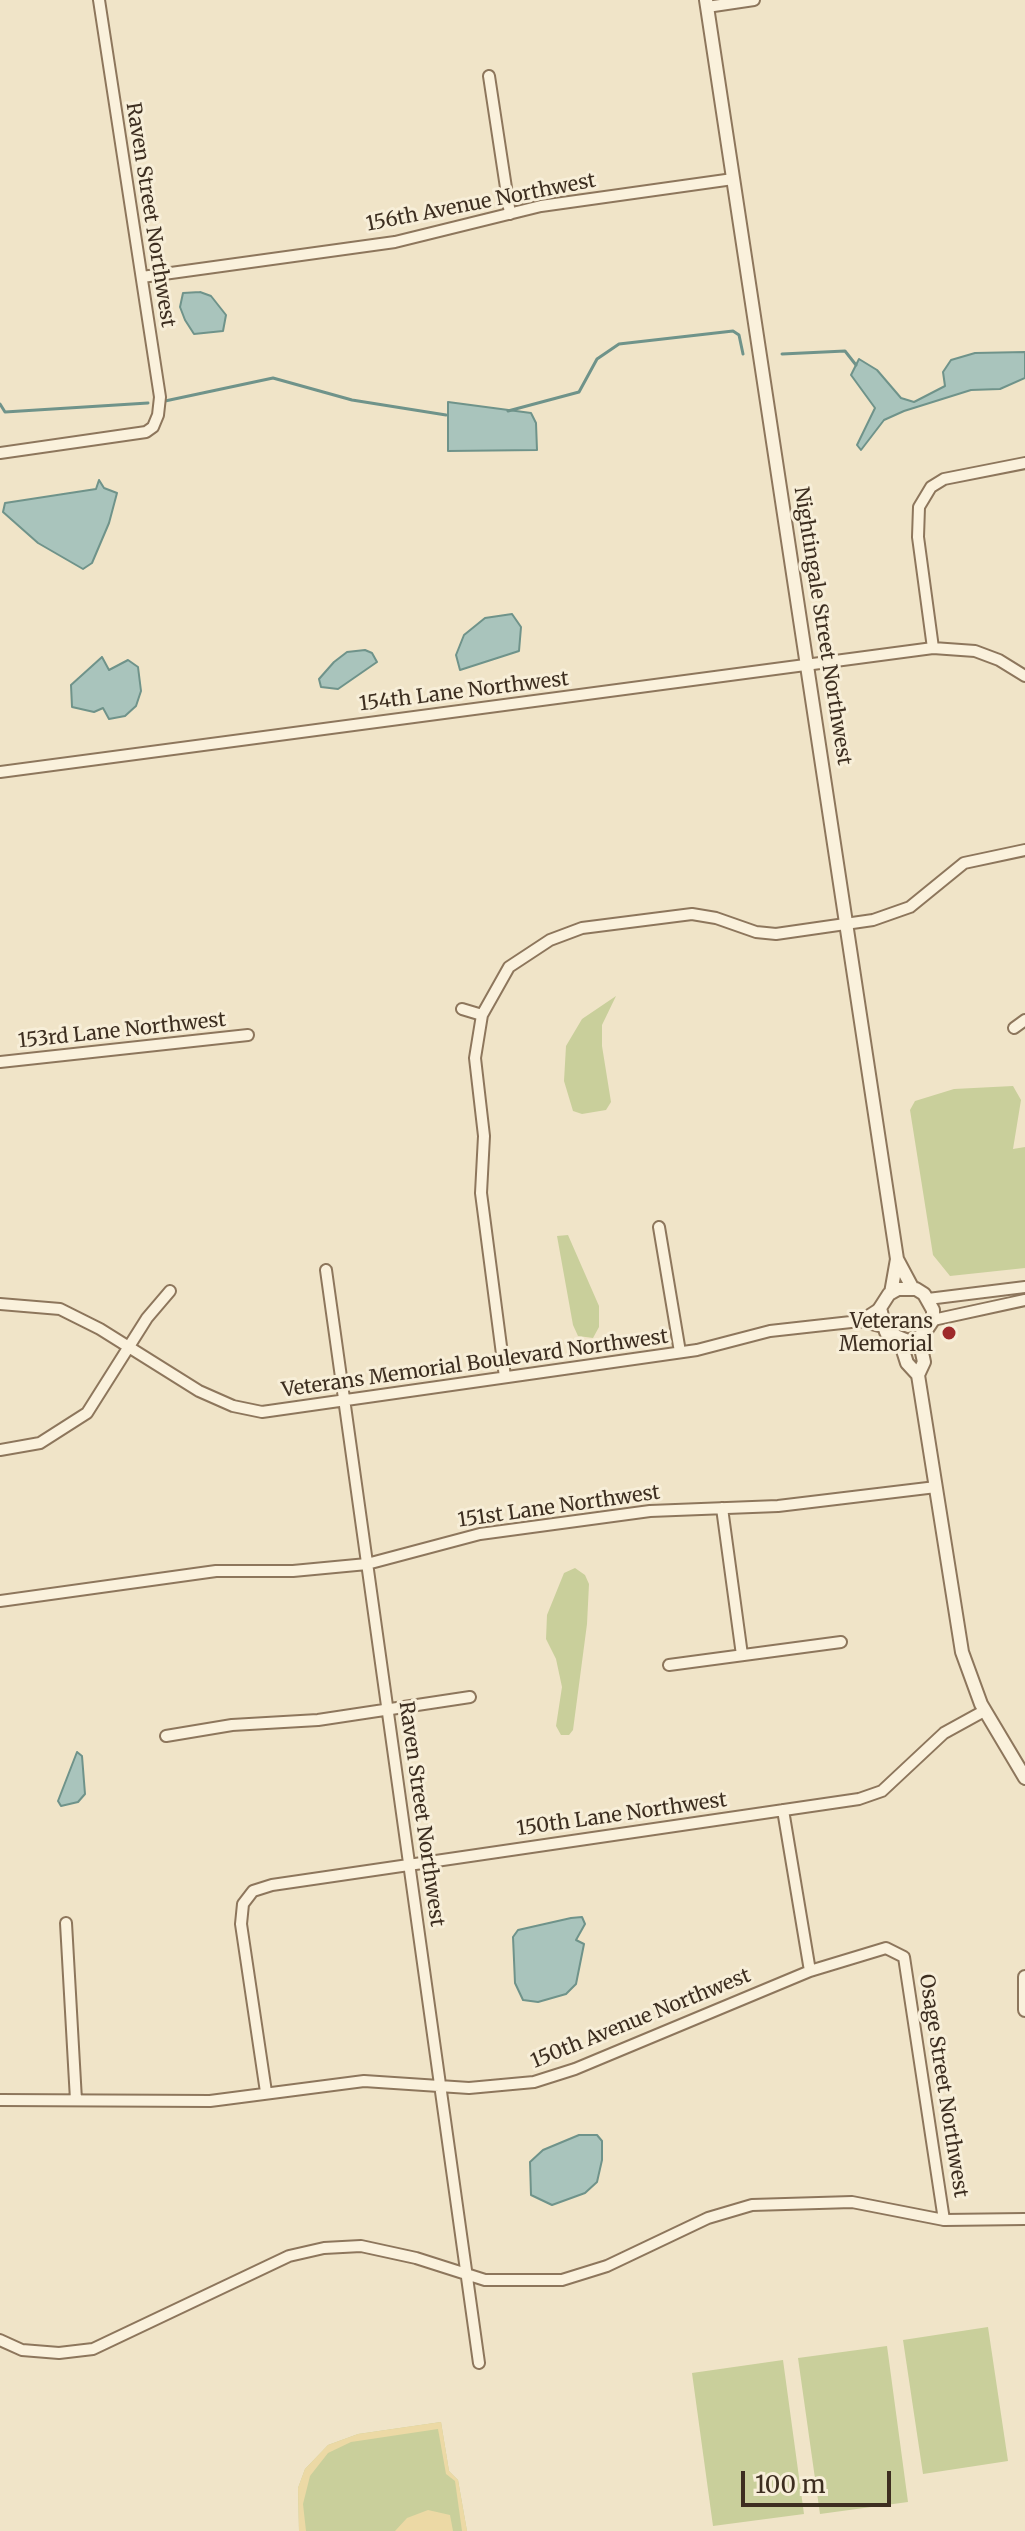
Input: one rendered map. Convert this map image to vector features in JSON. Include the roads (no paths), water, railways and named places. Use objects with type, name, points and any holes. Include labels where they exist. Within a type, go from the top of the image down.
[{"type":"street","name":"Raven Street Northwest","points":[[0,453],[146,432],[153,427],[160,397],[99,0]]},
{"type":"street","points":[[707,3],[754,0]]},
{"type":"street","name":"Nightingale Street Northwest","points":[[707,3],[897,1259],[891,1293],[880,1308]]},
{"type":"street","points":[[489,76],[510,214]]},
{"type":"street","name":"156th Avenue Northwest","points":[[142,277],[395,242],[541,206],[733,179]]},
{"type":"street","points":[[933,648],[916,517],[925,496],[944,479],[1025,463]]},
{"type":"street","name":"154th Lane Northwest","points":[[0,772],[933,648],[975,651],[999,660],[1025,676]]},
{"type":"street","points":[[505,1377],[481,1193],[484,1136],[475,1058],[482,1015],[509,967],[550,940],[582,928],[692,914],[766,933],[883,918],[910,907],[964,863],[1025,850]]},
{"type":"street","points":[[462,1009],[482,1015]]},
{"type":"street","points":[[1014,1028],[1025,1020]]},
{"type":"street","name":"153rd Lane Northwest","points":[[0,1062],[248,1035]]},
{"type":"street","points":[[659,1227],[680,1352]]},
{"type":"street","name":"Nightingale Street Northwest","points":[[897,1259],[913,1289],[928,1299]]},
{"type":"street","name":"Raven Street Northwest","points":[[326,1270],[479,2363]]},
{"type":"street","points":[[933,1320],[928,1299],[1025,1287]]},
{"type":"street","points":[[891,1293],[913,1289]]},
{"type":"street","points":[[0,1450],[40,1443],[73,1425],[100,1397],[147,1318],[170,1291]]},
{"type":"street","points":[[918,1375],[924,1362],[923,1335],[933,1320],[1025,1300]]},
{"type":"street","name":"Veterans Memorial Boulevard Northwest","points":[[0,1304],[60,1309],[199,1391],[233,1406],[262,1412],[680,1352],[750,1335],[860,1321],[883,1327]]},
{"type":"street","points":[[860,1321],[880,1308],[883,1327],[900,1341],[907,1363],[918,1375],[962,1652],[984,1711],[1019,1757],[1025,1778]]},
{"type":"street","points":[[900,1341],[923,1335]]},
{"type":"street","name":"151st Lane Northwest","points":[[0,1601],[216,1571],[293,1571],[367,1564],[480,1534],[650,1511],[778,1506],[936,1487]]},
{"type":"street","points":[[722,1508],[742,1655]]},
{"type":"street","points":[[669,1665],[841,1642]]},
{"type":"street","points":[[166,1736],[232,1725],[389,1711],[470,1697]]},
{"type":"street","name":"150th Lane Northwest","points":[[266,2092],[241,1924],[243,1904],[253,1891],[272,1885],[859,1799],[882,1791],[944,1733],[984,1711]]},
{"type":"street","points":[[783,1810],[810,1971]]},
{"type":"street","points":[[66,1923],[76,2100]]},
{"type":"street","name":"150th Avenue Northwest","points":[[0,2100],[197,2101],[364,2081],[441,2087],[504,2087],[534,2082],[575,2069],[810,1971],[886,1948],[904,1957]]},
{"type":"street","name":"Osage Street Northwest","points":[[904,1957],[944,2220]]},
{"type":"street","points":[[1025,1977],[1025,2010]]},
{"type":"street","points":[[0,2340],[22,2350],[59,2353],[93,2349],[277,2261],[324,2248],[361,2246],[416,2258],[467,2275],[514,2282],[562,2280],[607,2266],[708,2218],[752,2205],[852,2202],[944,2220],[1025,2219]]},
{"type":"water","points":[[200,292],[211,296],[226,315],[223,331],[194,334],[185,320],[180,307],[183,293]]},
{"type":"water","points":[[1025,352],[1025,378],[1000,389],[971,390],[904,411],[884,420],[861,450],[857,445],[875,408],[851,375],[859,359],[877,370],[901,398],[914,402],[945,386],[943,372],[951,360],[975,353]]},
{"type":"water","points":[[448,402],[531,413],[536,423],[537,450],[448,451]]},
{"type":"water","points":[[99,480],[104,488],[117,493],[109,523],[92,563],[83,569],[38,543],[3,512],[5,503],[96,489]]},
{"type":"water","points":[[512,614],[521,627],[519,651],[460,670],[456,655],[464,635],[485,618]]},
{"type":"water","points":[[365,650],[372,653],[377,662],[338,689],[321,687],[319,679],[334,662],[347,652]]},
{"type":"water","points":[[102,657],[109,670],[128,660],[138,667],[141,691],[136,706],[125,716],[109,719],[103,708],[94,712],[72,707],[71,685]]},
{"type":"water","points":[[77,1752],[82,1756],[85,1794],[78,1802],[61,1806],[58,1801]]},
{"type":"water","points":[[582,1917],[585,1924],[576,1940],[584,1944],[576,1984],[566,1994],[538,2002],[523,2000],[515,1983],[513,1937],[518,1930]]},
{"type":"water","points":[[579,2135],[597,2135],[602,2141],[597,2182],[585,2193],[552,2205],[531,2195],[530,2162],[543,2150]]},
{"type":"waterway","points":[[508,411],[579,392],[597,359],[619,344],[733,331],[739,335],[743,354]]},
{"type":"waterway","points":[[782,354],[845,351],[856,365]]},
{"type":"waterway","points":[[165,401],[273,378],[352,400],[446,415]]},
{"type":"waterway","points":[[0,404],[5,412],[148,403]]},
{"type":"place","name":"Veterans Memorial","points":[[949,1333]]}]
